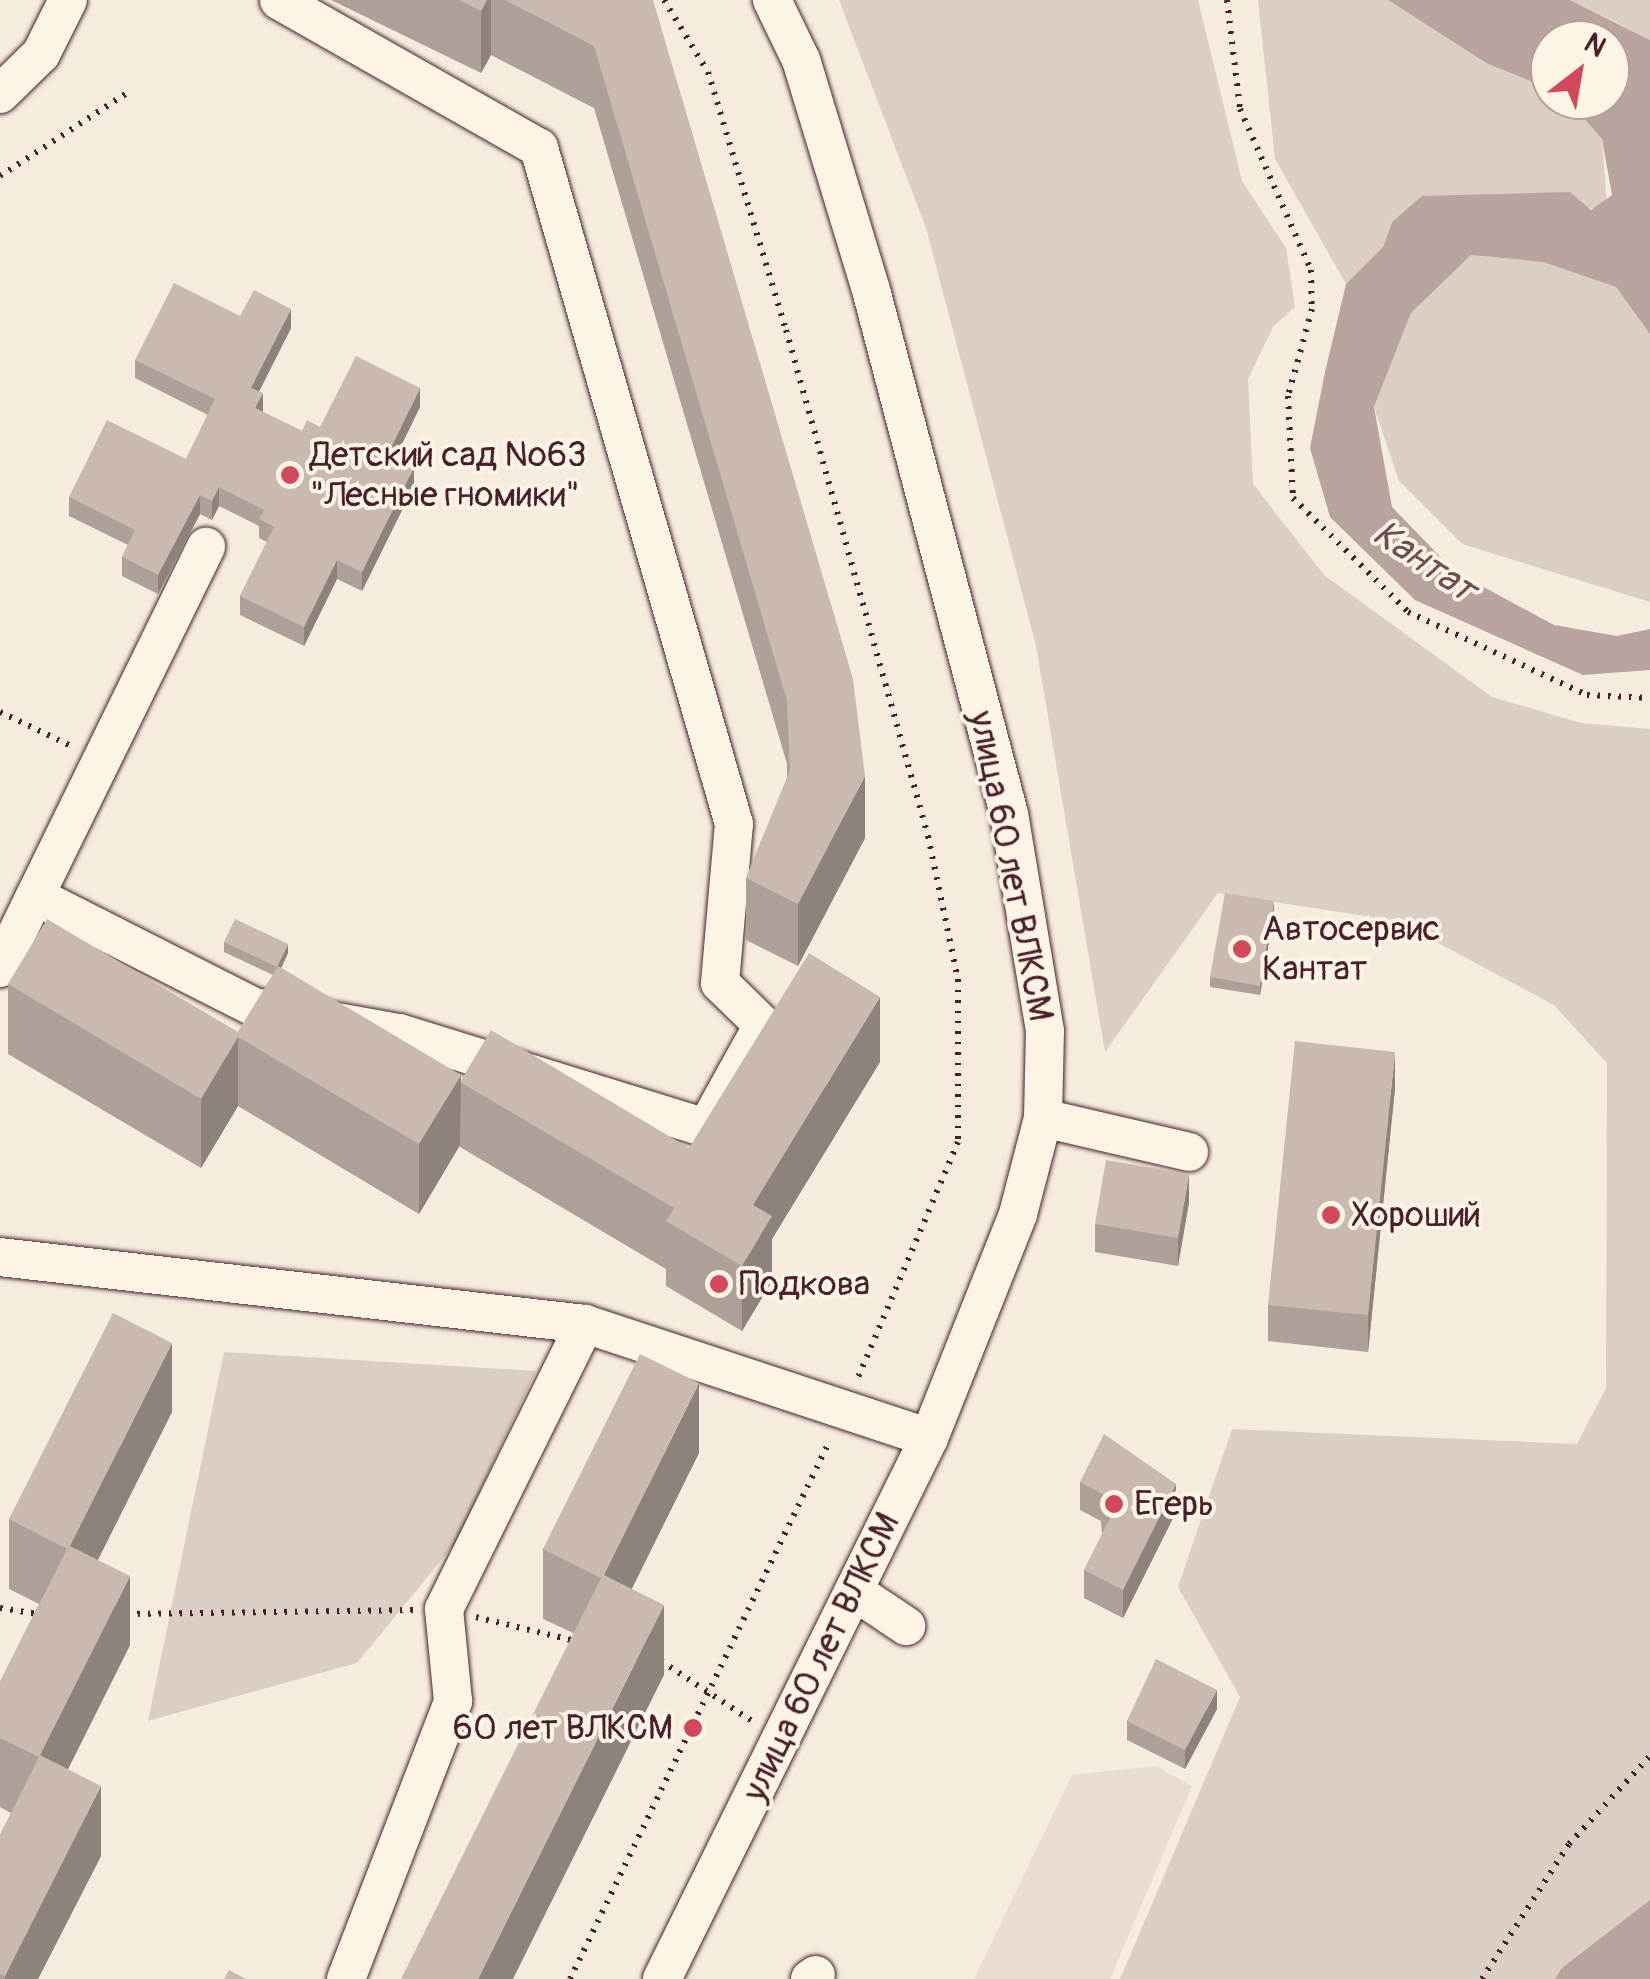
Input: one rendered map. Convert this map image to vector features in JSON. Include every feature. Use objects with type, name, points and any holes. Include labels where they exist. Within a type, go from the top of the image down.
[{"type":"street","points":[[0,94],[40,54],[68,0]]},
{"type":"street","points":[[35,896],[254,1007],[399,1033],[706,1128],[763,1025],[720,983],[734,824],[538,148],[279,0]]},
{"type":"street","name":"улица 60 лет ВЛКСМ","points":[[662,1979],[929,1438],[1018,1214],[1043,1118],[1045,1032],[1009,814],[871,290],[801,60],[772,0]]},
{"type":"street","points":[[0,968],[206,547]]},
{"type":"street","points":[[1043,1118],[1189,1152]]},
{"type":"street","points":[[0,1257],[585,1324],[929,1438]]},
{"type":"street","points":[[346,1979],[453,1701],[444,1609],[585,1324]]},
{"type":"street","points":[[854,1590],[906,1626]]},
{"type":"path","points":[[570,1979],[913,1265],[958,1142],[958,979],[928,836],[786,330],[708,72],[664,0]]},
{"type":"path","points":[[1227,0],[1240,109],[1312,270],[1312,309],[1288,396],[1293,498],[1408,612],[1588,695],[1650,698]]},
{"type":"path","points":[[0,176],[130,91]]},
{"type":"path","points":[[0,712],[100,760]]},
{"type":"path","points":[[0,1608],[50,1616]]},
{"type":"path","points":[[110,1614],[444,1609],[584,1643]]},
{"type":"path","points":[[1482,1979],[1569,1844],[1650,1756]]},
{"type":"shaded area","points":[[839,0],[1198,0],[1242,181],[1286,248],[1295,307],[1273,327],[1248,379],[1253,484],[1324,575],[1492,697],[1581,723],[1650,729],[1650,1900],[1555,1979],[1120,1979],[1240,1697],[1178,1587],[1232,1429],[1577,1444],[1606,1388],[1607,1063],[1554,1005],[1397,921],[1218,893],[1105,1052],[1036,646],[926,228]]},
{"type":"shaded area","points":[[1258,0],[1388,0],[1486,63],[1530,81],[1530,120],[1591,120],[1602,139],[1607,207],[1392,222],[1383,247],[1346,284],[1275,159]]},
{"type":"shaded area","points":[[1570,0],[1650,0],[1650,40],[1630,29],[1630,20],[1612,20]]},
{"type":"shaded area","points":[[1471,255],[1543,262],[1616,287],[1650,334],[1650,602],[1462,544],[1399,481],[1374,407],[1411,313]]},
{"type":"shaded area","points":[[224,1352],[536,1371],[456,1542],[357,1663],[148,1721]]},
{"type":"shaded area","points":[[1156,1766],[1192,1786],[1110,1979],[974,1979],[1072,1775]]},
{"type":"water","points":[[1388,0],[1570,0],[1610,20],[1530,20],[1530,81],[1486,63]]},
{"type":"water","name":"Кантат","points":[[1630,30],[1650,40],[1650,334],[1616,287],[1543,262],[1471,255],[1411,313],[1374,407],[1392,507],[1454,571],[1554,625],[1617,636],[1650,629],[1650,670],[1583,675],[1415,600],[1330,517],[1310,448],[1346,284],[1383,247],[1392,222],[1422,196],[1570,192],[1591,210],[1612,195],[1602,139],[1585,120],[1630,120]]},
{"type":"water","points":[[1650,1900],[1650,1979],[1555,1979],[1562,1968]]},
{"type":"building","points":[[459,0],[487,0],[481,11]]},
{"type":"building","points":[[505,0],[653,0],[853,679],[865,776],[798,904],[746,878],[790,771],[787,701],[594,46]]},
{"type":"building","name":"Детский сад №63 \"Лесные гномики\"","points":[[174,283],[240,316],[254,290],[291,309],[251,388],[263,393],[255,408],[302,431],[307,420],[320,427],[356,356],[420,388],[388,454],[414,467],[362,572],[337,560],[304,627],[240,596],[274,527],[259,519],[264,510],[219,487],[212,501],[200,495],[158,575],[122,557],[135,530],[69,497],[107,420],[186,459],[215,399],[135,360]]},
{"type":"building","name":"Автосервис Кантат","points":[[1225,893],[1274,901],[1260,986],[1210,977]]},
{"type":"building","points":[[47,919],[238,1032],[278,966],[461,1075],[419,1144],[238,1037],[201,1099],[8,984]]},
{"type":"building","points":[[235,919],[288,944],[277,967],[224,942]]},
{"type":"building","points":[[809,953],[880,997],[753,1205],[772,1216],[742,1266],[666,1221],[674,1208],[460,1082],[491,1030],[689,1148]]},
{"type":"building","name":"Хороший","points":[[1295,1041],[1395,1052],[1368,1315],[1268,1305]]},
{"type":"building","points":[[1106,1160],[1189,1174],[1178,1238],[1095,1224]]},
{"type":"building","points":[[113,1313],[172,1343],[70,1546],[130,1576],[39,1757],[0,1738],[0,1682],[67,1549],[9,1519]]},
{"type":"building","points":[[640,1354],[699,1383],[604,1575],[664,1605],[478,1979],[401,1979],[601,1578],[543,1549]]},
{"type":"building","points":[[1104,1434],[1176,1484],[1123,1590],[1084,1570],[1113,1512],[1101,1506],[1106,1496],[1080,1482]]},
{"type":"building","points":[[1156,1659],[1217,1690],[1185,1750],[1127,1721]]},
{"type":"building","points":[[40,1755],[101,1786],[5,1976],[0,1974],[0,1835]]},
{"type":"building","points":[[229,1970],[246,1979],[224,1979]]},
{"type":"place","name":"Детский сад №63 \"Лесные гномики\"","points":[[290,475]]},
{"type":"place","name":"Автосервис Кантат","points":[[1242,949]]},
{"type":"place","name":"Хороший","points":[[1331,1215]]},
{"type":"place","name":"Подкова","points":[[719,1284]]},
{"type":"place","name":"Егерь","points":[[1114,1504]]},
{"type":"place","name":"60 лет ВЛКСМ","points":[[693,1728]]}]
